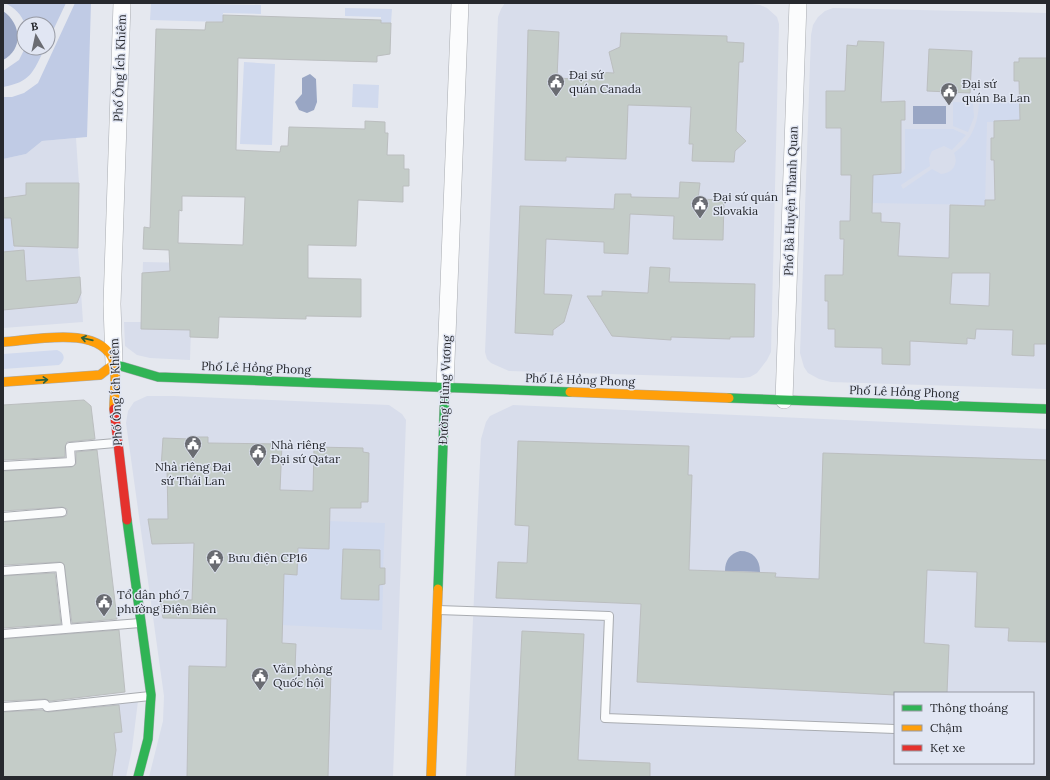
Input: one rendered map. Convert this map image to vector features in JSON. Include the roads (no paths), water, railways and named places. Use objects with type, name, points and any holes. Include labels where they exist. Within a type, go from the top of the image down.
[{"type":"street","name":"Phố Ông Ích Khiêm","points":[[122,3],[112,304],[114,416],[151,695],[148,739],[138,777]]},
{"type":"street","name":"Đường Hùng Vương","points":[[431,777],[460,3]]},
{"type":"street","name":"Phố Bà Huyện Thanh Quan","points":[[784,400],[798,3]]},
{"type":"street","points":[[3,342],[76,337],[92,340],[108,350],[114,364],[100,375],[3,382]]},
{"type":"street","name":"Phố Lê Hồng Phong","points":[[114,364],[158,377],[1047,409]]},
{"type":"lane","points":[[3,466],[71,462],[70,447],[117,443]]},
{"type":"lane","points":[[3,517],[62,512]]},
{"type":"lane","points":[[3,571],[60,567],[66,630]]},
{"type":"lane","points":[[438,610],[609,616],[605,718],[894,729]]},
{"type":"lane","points":[[3,634],[141,623]]},
{"type":"lane","points":[[3,708],[45,704],[47,707],[151,695]]},
{"type":"place","name":"Đại sứ quán Canada","points":[[556,97]]},
{"type":"place","name":"Đại sứ quán Ba Lan","points":[[949,106]]},
{"type":"place","name":"Đại sứ quán Slovakia","points":[[700,219]]},
{"type":"place","name":"Nhà riêng Đại sứ Thái Lan","points":[[193,459]]},
{"type":"place","name":"Nhà riêng Đại sứ Qatar","points":[[258,467]]},
{"type":"place","name":"Bưu điện CP16","points":[[215,573]]},
{"type":"place","name":"Tổ dân phố 7 phường Điện Biên","points":[[104,617]]},
{"type":"place","name":"Văn phòng Quốc hội","points":[[260,691]]}]
